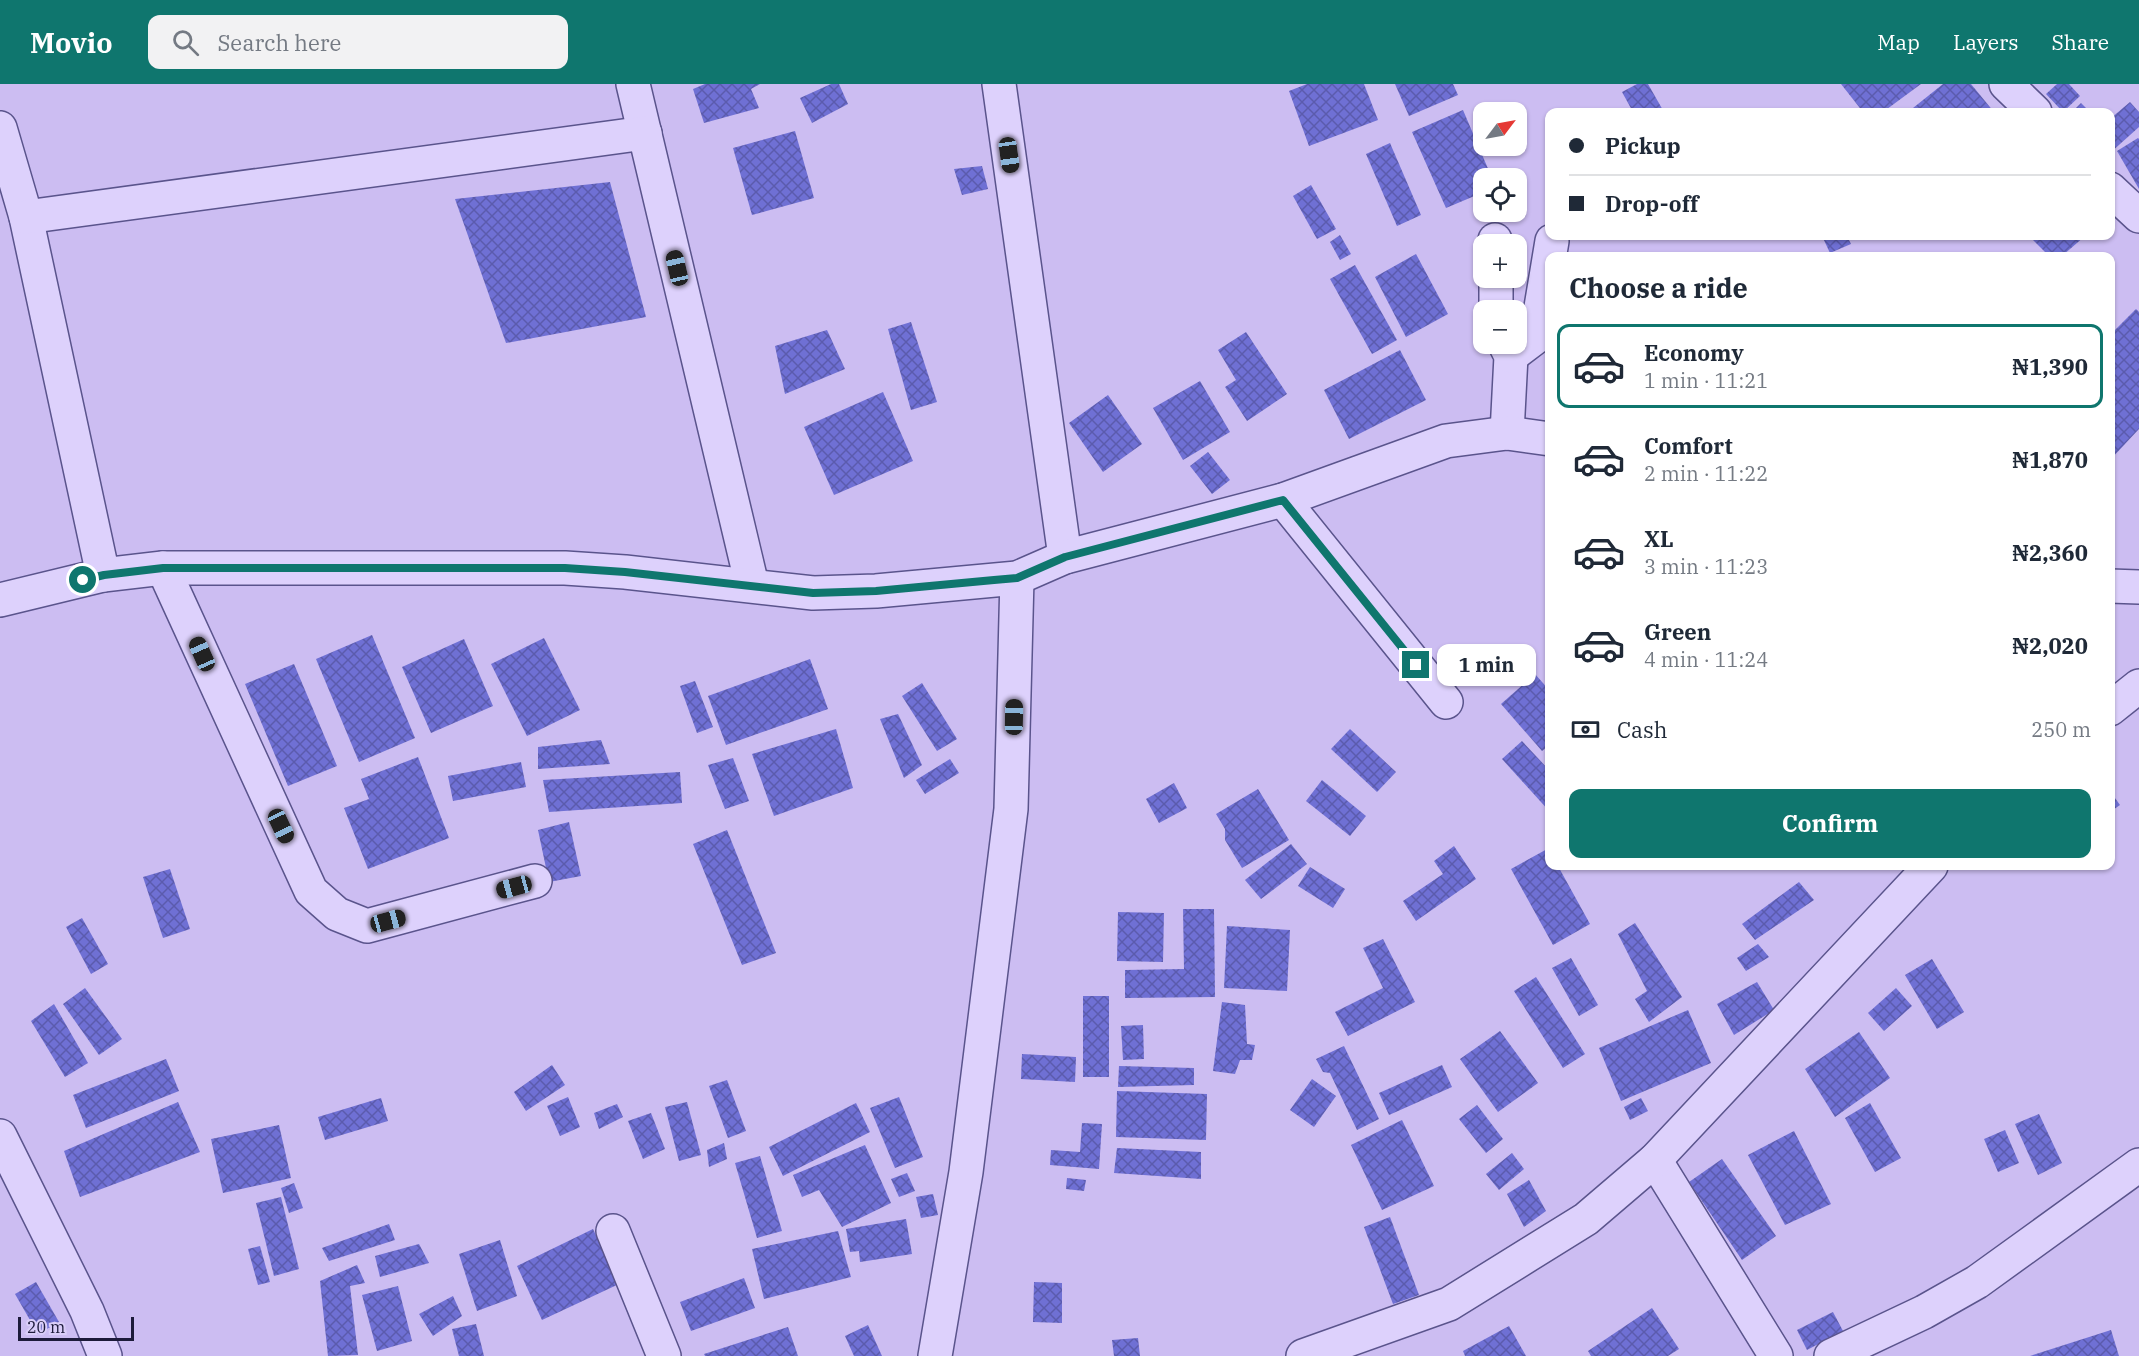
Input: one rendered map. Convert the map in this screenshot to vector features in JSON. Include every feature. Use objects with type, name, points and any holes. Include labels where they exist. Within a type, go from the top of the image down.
[{"type":"street","points":[[633,84],[752,585]]},
{"type":"street","points":[[999,84],[1065,557]]},
{"type":"street","points":[[2006,84],[2031,108]]},
{"type":"street","points":[[0,128],[26,217],[104,575]]},
{"type":"street","points":[[26,217],[645,133]]},
{"type":"street","points":[[2115,194],[2139,216]]},
{"type":"street","points":[[1550,252],[1552,241]]},
{"type":"street","points":[[1527,341],[1536,337],[1545,283]]},
{"type":"street","points":[[1507,432],[1508,354]]},
{"type":"street","points":[[0,600],[104,575],[163,568],[565,568],[625,572],[813,593],[876,591],[1017,578],[1065,557],[1283,500],[1446,441],[1507,432],[1545,438]]},
{"type":"street","points":[[1283,500],[1446,702]]},
{"type":"street","points":[[163,568],[311,891],[337,914],[367,926],[535,881]]},
{"type":"street","points":[[935,1356],[966,1172],[1011,809],[1017,578]]},
{"type":"street","points":[[2115,586],[2139,587]]},
{"type":"street","points":[[2115,705],[2139,686]]},
{"type":"street","points":[[1303,1356],[1449,1304],[1586,1219],[1654,1160],[1927,870]]},
{"type":"street","points":[[0,1136],[87,1311],[105,1356]]},
{"type":"street","points":[[1654,1160],[1776,1356]]},
{"type":"street","points":[[1831,1356],[1924,1312],[1977,1282],[2139,1165]]},
{"type":"street","points":[[613,1231],[664,1356]]},
{"type":"building","points":[[705,84],[760,84],[751,89],[759,108],[704,123],[693,89]]},
{"type":"building","points":[[831,84],[839,84],[848,104],[812,123],[800,98]]},
{"type":"building","points":[[1307,84],[1364,84],[1378,120],[1309,146],[1289,91]]},
{"type":"building","points":[[1395,84],[1453,84],[1458,95],[1409,116]]},
{"type":"building","points":[[1637,84],[1648,84],[1662,108],[1631,108],[1622,92]]},
{"type":"building","points":[[1841,84],[1921,84],[1888,108],[1860,108]]},
{"type":"building","points":[[1943,84],[1971,84],[1991,108],[1913,108]]},
{"type":"building","points":[[2057,84],[2069,84],[2080,96],[2067,108],[2059,108],[2046,94]]},
{"type":"building","points":[[2130,102],[2139,112],[2139,127],[2115,149],[2115,115]]},
{"type":"building","points":[[2081,103],[2086,108],[2076,108]]},
{"type":"building","points":[[1463,110],[1473,133],[1473,156],[1483,156],[1488,168],[1473,168],[1473,197],[1446,208],[1412,132]]},
{"type":"building","points":[[795,131],[814,198],[752,215],[733,148]]},
{"type":"building","points":[[2139,139],[2139,189],[2117,151]]},
{"type":"building","points":[[1390,143],[1421,215],[1397,226],[1366,154]]},
{"type":"building","points":[[982,166],[988,189],[962,195],[954,169]]},
{"type":"building","points":[[610,182],[646,317],[506,343],[455,199]]},
{"type":"building","points":[[1311,185],[1336,229],[1317,239],[1293,196]]},
{"type":"building","points":[[1340,235],[1351,254],[1340,260],[1330,242]]},
{"type":"building","points":[[1824,240],[1849,240],[1851,244],[1832,252],[1830,252]]},
{"type":"building","points":[[2033,240],[2080,240],[2067,252],[2045,252]]},
{"type":"building","points":[[1416,254],[1448,314],[1406,337],[1375,277]]},
{"type":"building","points":[[1355,265],[1397,340],[1372,354],[1330,279]]},
{"type":"building","points":[[2136,309],[2139,312],[2139,429],[2115,455],[2115,330]]},
{"type":"building","points":[[911,322],[937,402],[911,410],[888,329]]},
{"type":"building","points":[[827,330],[845,369],[785,394],[775,346]]},
{"type":"building","points":[[1246,332],[1287,394],[1247,421],[1225,387],[1236,380],[1218,350]]},
{"type":"building","points":[[1400,350],[1426,400],[1349,439],[1324,390]]},
{"type":"building","points":[[1200,381],[1230,432],[1183,460],[1153,408]]},
{"type":"building","points":[[883,392],[913,461],[834,495],[804,427]]},
{"type":"building","points":[[1108,395],[1142,444],[1103,472],[1069,423]]},
{"type":"building","points":[[1208,452],[1230,480],[1212,494],[1190,466]]},
{"type":"building","points":[[372,635],[415,738],[359,762],[316,659]]},
{"type":"building","points":[[544,638],[580,710],[527,736],[491,664]]},
{"type":"building","points":[[464,639],[493,706],[431,733],[402,667]]},
{"type":"building","points":[[810,659],[828,709],[726,745],[708,696]]},
{"type":"building","points":[[294,664],[337,766],[288,786],[245,684]]},
{"type":"building","points":[[1535,674],[1545,685],[1545,749],[1542,751],[1501,704]]},
{"type":"building","points":[[695,681],[713,727],[697,733],[680,686]]},
{"type":"building","points":[[922,683],[957,739],[937,751],[902,696]]},
{"type":"building","points":[[898,714],[922,765],[904,778],[880,719]]},
{"type":"building","points":[[836,729],[853,788],[774,816],[752,754]]},
{"type":"building","points":[[1350,729],[1396,772],[1377,792],[1331,749]]},
{"type":"building","points":[[601,740],[610,764],[538,769],[538,747]]},
{"type":"building","points":[[1522,741],[1545,766],[1545,806],[1502,759]]},
{"type":"building","points":[[418,757],[449,838],[368,869],[344,808],[369,799],[361,779]]},
{"type":"building","points":[[733,758],[749,801],[725,809],[708,765]]},
{"type":"building","points":[[950,759],[959,773],[925,794],[916,780]]},
{"type":"building","points":[[521,762],[526,787],[453,801],[448,776]]},
{"type":"building","points":[[680,772],[682,803],[549,812],[543,780]]},
{"type":"building","points":[[1322,780],[1366,816],[1350,836],[1306,801]]},
{"type":"building","points":[[1174,783],[1187,808],[1159,823],[1146,799]]},
{"type":"building","points":[[1258,789],[1289,840],[1242,868],[1225,840],[1225,829],[1216,814]]},
{"type":"building","points":[[2115,798],[2120,805],[2115,808]]},
{"type":"building","points":[[569,822],[581,876],[549,882],[538,830]]},
{"type":"building","points":[[727,830],[776,953],[742,965],[693,844]]},
{"type":"building","points":[[1291,844],[1307,864],[1261,899],[1245,880]]},
{"type":"building","points":[[1454,846],[1476,879],[1416,921],[1403,901],[1443,874],[1434,861]]},
{"type":"building","points":[[1545,850],[1545,870],[1560,870],[1590,924],[1553,945],[1511,869]]},
{"type":"building","points":[[1310,867],[1345,889],[1333,908],[1298,886]]},
{"type":"building","points":[[170,869],[190,929],[163,938],[143,877]]},
{"type":"building","points":[[1799,882],[1814,900],[1755,940],[1742,924]]},
{"type":"building","points":[[1183,909],[1214,909],[1215,997],[1125,998],[1125,970],[1184,969]]},
{"type":"building","points":[[1118,912],[1164,913],[1163,962],[1117,961]]},
{"type":"building","points":[[82,918],[108,964],[91,974],[66,927]]},
{"type":"building","points":[[1635,923],[1682,997],[1649,1022],[1635,999],[1647,991],[1618,934]]},
{"type":"building","points":[[1227,926],[1290,930],[1287,991],[1224,988]]},
{"type":"building","points":[[1383,939],[1415,1002],[1348,1036],[1335,1012],[1383,988],[1363,948]]},
{"type":"building","points":[[1758,944],[1769,957],[1746,971],[1737,958]]},
{"type":"building","points":[[1571,958],[1598,1005],[1579,1016],[1552,968]]},
{"type":"building","points":[[1932,959],[1964,1012],[1937,1029],[1905,975]]},
{"type":"building","points":[[1536,977],[1585,1054],[1563,1068],[1514,991]]},
{"type":"building","points":[[1757,982],[1774,1010],[1734,1035],[1717,1004]]},
{"type":"building","points":[[85,988],[122,1039],[99,1055],[63,1004]]},
{"type":"building","points":[[1896,988],[1912,1006],[1884,1031],[1868,1013]]},
{"type":"building","points":[[1083,996],[1109,996],[1109,1077],[1083,1077]]},
{"type":"building","points":[[1222,1002],[1245,1005],[1247,1044],[1255,1045],[1252,1060],[1240,1060],[1235,1074],[1213,1071]]},
{"type":"building","points":[[54,1004],[88,1063],[65,1077],[31,1021]]},
{"type":"building","points":[[1688,1010],[1711,1063],[1621,1101],[1599,1048]]},
{"type":"building","points":[[1143,1025],[1144,1059],[1123,1060],[1121,1026]]},
{"type":"building","points":[[1500,1031],[1538,1083],[1498,1112],[1460,1059]]},
{"type":"building","points":[[1859,1032],[1890,1078],[1835,1117],[1805,1069]]},
{"type":"building","points":[[1344,1046],[1379,1119],[1357,1130],[1330,1073],[1323,1072],[1316,1059]]},
{"type":"building","points":[[1022,1054],[1076,1057],[1075,1082],[1021,1079]]},
{"type":"building","points":[[166,1059],[179,1091],[86,1128],[73,1095]]},
{"type":"building","points":[[552,1065],[565,1085],[526,1111],[514,1092]]},
{"type":"building","points":[[1442,1065],[1452,1087],[1389,1115],[1379,1093]]},
{"type":"building","points":[[1119,1066],[1194,1068],[1194,1085],[1118,1087]]},
{"type":"building","points":[[1312,1079],[1336,1096],[1314,1127],[1290,1110]]},
{"type":"building","points":[[727,1080],[746,1131],[728,1138],[709,1086]]},
{"type":"building","points":[[1117,1091],[1207,1094],[1206,1140],[1116,1137]]},
{"type":"building","points":[[568,1097],[580,1127],[560,1136],[547,1106]]},
{"type":"building","points":[[899,1097],[923,1157],[895,1168],[870,1108]]},
{"type":"building","points":[[381,1098],[388,1121],[325,1140],[318,1117]]},
{"type":"building","points":[[1641,1098],[1648,1111],[1630,1120],[1624,1107]]},
{"type":"building","points":[[178,1102],[200,1152],[80,1197],[64,1151]]},
{"type":"building","points":[[687,1102],[701,1155],[679,1161],[665,1107]]},
{"type":"building","points":[[856,1103],[870,1132],[783,1176],[769,1147]]},
{"type":"building","points":[[1870,1103],[1901,1158],[1875,1172],[1845,1118]]},
{"type":"building","points":[[617,1104],[623,1117],[599,1129],[594,1113]]},
{"type":"building","points":[[1477,1105],[1503,1139],[1486,1153],[1459,1119]]},
{"type":"building","points":[[651,1113],[665,1149],[643,1159],[628,1121]]},
{"type":"building","points":[[2039,1114],[2062,1163],[2038,1175],[2015,1124]]},
{"type":"building","points":[[1402,1120],[1434,1186],[1382,1210],[1351,1145]]},
{"type":"building","points":[[1082,1123],[1102,1124],[1099,1169],[1050,1165],[1051,1150],[1080,1152]]},
{"type":"building","points":[[279,1125],[291,1178],[223,1193],[211,1139]]},
{"type":"building","points":[[2005,1130],[2019,1163],[1998,1172],[1984,1139]]},
{"type":"building","points":[[1794,1131],[1831,1204],[1785,1225],[1748,1155]]},
{"type":"building","points":[[724,1143],[727,1159],[709,1167],[707,1150]]},
{"type":"building","points":[[865,1145],[891,1203],[842,1227],[819,1190],[802,1197],[793,1175]]},
{"type":"building","points":[[1117,1148],[1201,1152],[1201,1179],[1114,1173]]},
{"type":"building","points":[[1512,1153],[1524,1169],[1499,1190],[1486,1174]]},
{"type":"building","points":[[760,1156],[782,1231],[757,1238],[735,1163]]},
{"type":"building","points":[[1722,1159],[1776,1236],[1742,1260],[1689,1182]]},
{"type":"building","points":[[907,1173],[915,1191],[899,1197],[891,1179]]},
{"type":"building","points":[[1067,1178],[1086,1180],[1084,1191],[1066,1189]]},
{"type":"building","points":[[1529,1180],[1546,1211],[1524,1227],[1507,1194]]},
{"type":"building","points":[[294,1183],[303,1208],[289,1213],[281,1188]]},
{"type":"building","points":[[933,1194],[938,1215],[921,1218],[916,1197]]},
{"type":"building","points":[[281,1197],[299,1269],[274,1276],[256,1203]]},
{"type":"building","points":[[1390,1217],[1419,1295],[1393,1304],[1364,1227]]},
{"type":"building","points":[[906,1219],[912,1254],[860,1262],[859,1251],[850,1252],[846,1229]]},
{"type":"building","points":[[389,1224],[395,1240],[329,1261],[322,1248]]},
{"type":"building","points":[[593,1229],[619,1284],[542,1320],[517,1266]]},
{"type":"building","points":[[838,1231],[851,1277],[764,1299],[752,1249]]},
{"type":"building","points":[[500,1240],[517,1296],[477,1311],[459,1254]]},
{"type":"building","points":[[419,1244],[429,1263],[380,1277],[375,1256]]},
{"type":"building","points":[[260,1246],[270,1282],[258,1285],[248,1249]]},
{"type":"building","points":[[357,1265],[365,1283],[350,1286],[358,1355],[328,1356],[320,1281]]},
{"type":"building","points":[[744,1278],[755,1308],[691,1331],[680,1302]]},
{"type":"building","points":[[36,1282],[59,1322],[38,1334],[15,1294]]},
{"type":"building","points":[[1034,1282],[1062,1283],[1062,1323],[1033,1322]]},
{"type":"building","points":[[398,1286],[412,1341],[377,1351],[362,1295]]},
{"type":"building","points":[[453,1296],[462,1316],[433,1336],[419,1314]]},
{"type":"building","points":[[1652,1308],[1679,1349],[1668,1356],[1591,1356],[1588,1351]]},
{"type":"building","points":[[1833,1312],[1843,1331],[1807,1350],[1797,1330]]},
{"type":"building","points":[[476,1324],[484,1356],[459,1356],[452,1329]]},
{"type":"building","points":[[868,1325],[882,1356],[854,1356],[845,1336]]},
{"type":"building","points":[[1509,1326],[1526,1356],[1465,1356],[1463,1351]]},
{"type":"building","points":[[788,1327],[798,1356],[705,1356],[704,1354]]},
{"type":"building","points":[[2111,1330],[2119,1356],[2030,1356]]},
{"type":"building","points":[[1138,1338],[1140,1356],[1114,1356],[1112,1340]]},
{"type":"route","points":[[83,580],[104,575],[163,568],[565,568],[625,572],[813,593],[876,591],[1017,578],[1065,557],[1283,500],[1416,665]]}]
